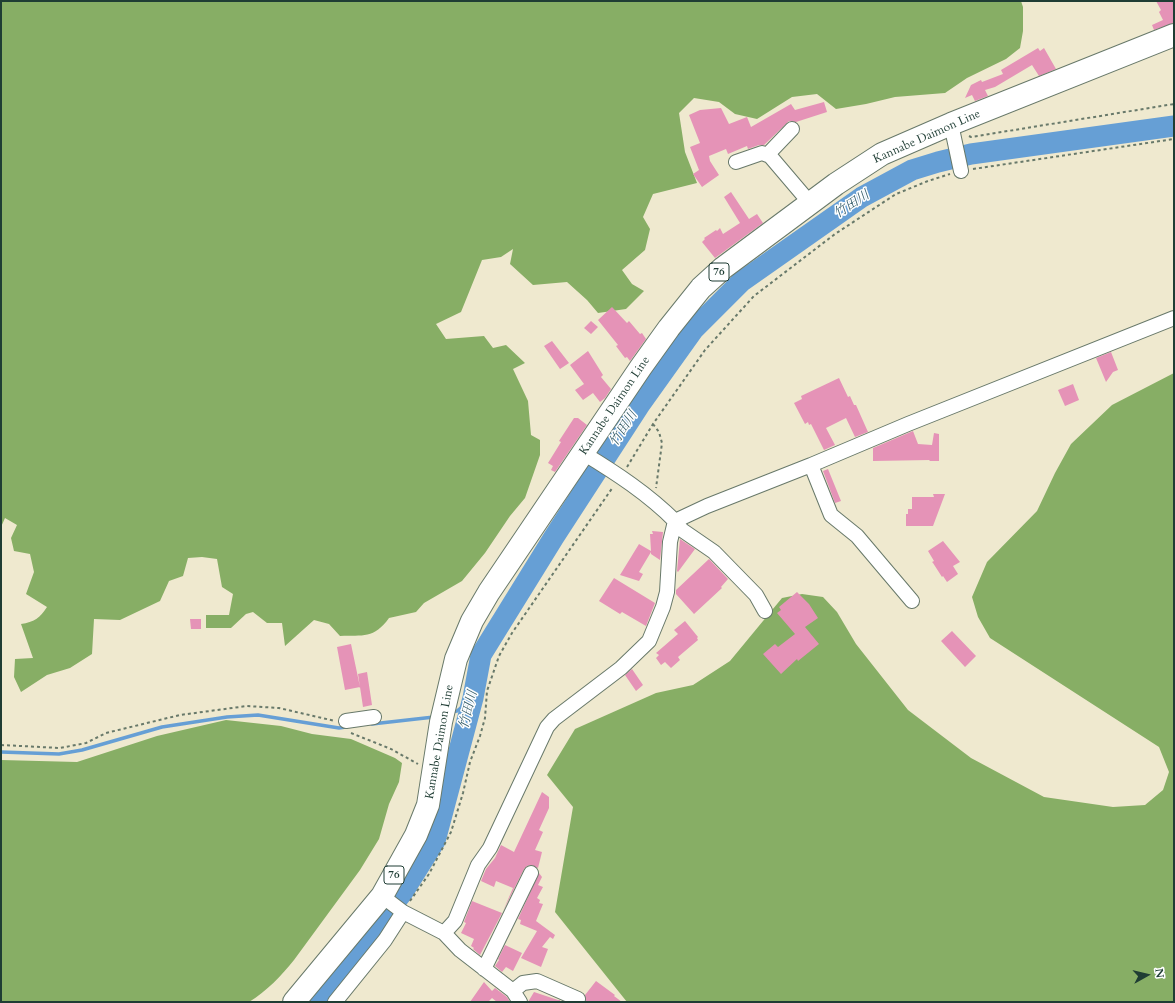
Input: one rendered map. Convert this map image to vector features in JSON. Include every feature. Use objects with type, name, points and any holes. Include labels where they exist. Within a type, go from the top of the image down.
[{"type":"main road","name":"Kannabe Daimon Line","points":[[294,1002],[385,898],[416,835],[428,805],[443,714],[456,659],[472,621],[489,592],[587,455],[641,367],[669,328],[701,288],[723,268],[810,202],[882,154],[953,132],[1174,34]]},
{"type":"street","points":[[770,156],[771,151],[792,129]]},
{"type":"street","points":[[953,132],[961,169]]},
{"type":"street","points":[[736,162],[762,153],[770,156],[810,202]]},
{"type":"street","points":[[675,521],[707,506],[811,465],[908,424],[1174,318]]},
{"type":"street","points":[[587,455],[654,501],[675,521],[682,530],[714,552],[756,595],[765,611]]},
{"type":"street","points":[[811,465],[831,514],[857,536],[912,602]]},
{"type":"street","points":[[444,933],[455,921],[478,865],[490,848],[547,728],[554,719],[621,668],[649,641],[663,607],[667,592],[670,542],[675,521]]},
{"type":"street","points":[[347,726],[374,717]]},
{"type":"street","points":[[484,969],[531,873]]},
{"type":"street","points":[[385,898],[402,911],[444,933],[460,950],[517,996],[523,983],[537,981],[578,999]]},
{"type":"street","points":[[335,1002],[385,940],[402,911]]},
{"type":"path","points":[[953,132],[961,132],[971,137],[1174,104]]},
{"type":"path","points":[[402,911],[429,874],[451,832],[463,793],[470,762],[485,718],[487,690],[499,656],[512,633],[705,350],[754,296],[836,234],[896,194],[928,181],[961,169],[1174,139]]},
{"type":"path","points":[[654,424],[659,432],[662,443],[654,501]]},
{"type":"path","points":[[1,746],[60,748],[86,743],[106,733],[180,715],[247,706],[279,708],[333,721],[347,726],[434,772]]},
{"type":"green space","points":[[1,1],[1021,1],[1023,7],[1023,31],[1020,48],[1006,59],[967,78],[945,93],[895,97],[836,109],[817,94],[792,97],[757,119],[735,114],[719,102],[694,98],[679,113],[685,152],[697,183],[653,194],[643,217],[650,229],[645,250],[622,270],[632,284],[644,291],[626,309],[598,313],[587,300],[567,282],[533,285],[510,264],[513,249],[501,257],[482,260],[461,312],[436,324],[446,339],[484,336],[493,348],[506,345],[525,363],[513,369],[528,401],[531,435],[540,440],[540,455],[525,498],[510,516],[485,553],[462,581],[424,603],[416,612],[389,618],[378,630],[373,633],[362,635],[340,636],[329,624],[314,620],[285,646],[282,623],[267,623],[253,612],[246,614],[231,628],[206,628],[206,615],[229,615],[233,594],[222,587],[217,559],[202,557],[188,558],[183,576],[169,581],[160,601],[120,620],[94,619],[92,654],[70,668],[47,675],[21,692],[14,677],[15,659],[33,658],[21,624],[36,619],[47,607],[26,594],[34,572],[30,554],[14,551],[11,538],[17,525],[5,518],[1,527]]},
{"type":"green space","points":[[1174,373],[1174,1002],[627,1002],[555,912],[573,807],[547,775],[575,729],[656,693],[693,685],[730,661],[782,598],[802,594],[823,597],[837,612],[856,644],[908,710],[971,758],[1044,797],[1113,807],[1145,805],[1163,790],[1169,772],[1159,747],[990,638],[978,617],[972,597],[987,562],[1037,511],[1071,444],[1112,405]]},
{"type":"green space","points":[[226,720],[281,726],[312,734],[351,739],[395,758],[402,763],[399,782],[389,804],[379,839],[360,870],[294,960],[273,983],[249,1002],[1,1002],[1,760],[77,762],[157,736]]},
{"type":"building","points":[[1156,1],[1174,1],[1174,23],[1154,30],[1152,25],[1163,20],[1159,12],[1161,10]]},
{"type":"building","points":[[1038,48],[1040,51],[1044,48],[1056,69],[1039,76],[1032,65],[995,87],[985,90],[988,96],[975,101],[972,95],[965,98],[971,85],[981,80],[982,82],[1003,74],[1001,70]]},
{"type":"building","points":[[824,102],[827,112],[796,122],[789,121],[764,145],[759,145],[748,149],[747,146],[728,154],[726,149],[709,156],[710,161],[719,175],[702,187],[693,174],[699,170],[690,147],[700,143],[689,115],[700,110],[721,108],[729,124],[747,117],[751,127],[791,104],[795,110]]},
{"type":"building","points":[[731,192],[749,219],[757,214],[763,223],[715,258],[702,242],[705,239],[704,238],[720,228],[723,234],[740,223],[724,197]]},
{"type":"building","points":[[612,307],[627,323],[629,321],[640,334],[642,333],[646,339],[630,361],[627,357],[625,358],[616,346],[618,345],[598,320]]},
{"type":"building","points":[[591,321],[598,327],[591,334],[584,328]]},
{"type":"building","points":[[552,341],[569,363],[560,369],[544,346]]},
{"type":"building","points":[[588,351],[603,375],[601,377],[611,389],[605,398],[600,402],[593,393],[583,400],[575,390],[584,384],[570,365]]},
{"type":"building","points":[[1111,352],[1118,370],[1113,372],[1106,382],[1096,358]]},
{"type":"building","points":[[839,378],[848,397],[850,396],[854,405],[856,405],[868,432],[855,437],[846,418],[826,428],[835,445],[824,450],[811,424],[809,425],[808,422],[805,424],[794,403],[802,399],[801,396]]},
{"type":"building","points":[[1073,384],[1079,400],[1065,406],[1058,390]]},
{"type":"building","points":[[574,418],[578,418],[587,425],[555,472],[551,470],[553,466],[548,463],[561,442],[559,441]]},
{"type":"building","points":[[913,431],[918,444],[932,445],[934,433],[939,434],[939,461],[873,461],[873,448]]},
{"type":"building","points":[[828,469],[841,501],[835,503],[823,471]]},
{"type":"building","points":[[933,494],[945,494],[933,526],[906,526],[906,514],[908,514],[908,509],[912,509],[912,497],[934,497]]},
{"type":"building","points":[[652,531],[663,532],[660,560],[651,554],[651,552],[639,572],[643,574],[639,581],[620,575],[639,544],[651,551],[650,534],[653,534]]},
{"type":"building","points":[[680,539],[695,549],[678,572],[677,571]]},
{"type":"building","points":[[943,541],[960,562],[953,566],[958,574],[947,582],[932,562],[934,561],[928,551]]},
{"type":"building","points":[[709,559],[728,579],[721,587],[722,588],[694,614],[676,594],[676,590]]},
{"type":"building","points":[[614,578],[655,603],[646,626],[622,612],[620,614],[599,601]]},
{"type":"building","points":[[797,592],[809,604],[818,618],[805,627],[819,644],[798,661],[797,659],[781,674],[763,654],[775,644],[778,647],[795,634],[777,613],[781,610],[779,607]]},
{"type":"building","points":[[190,619],[201,619],[201,629],[191,629]]},
{"type":"building","points":[[685,621],[698,637],[698,640],[678,657],[680,660],[671,668],[665,662],[661,665],[656,658],[659,655],[656,653],[678,634],[674,630]]},
{"type":"building","points":[[952,631],[976,656],[965,667],[941,641]]},
{"type":"building","points":[[351,644],[360,687],[345,690],[337,647]]},
{"type":"building","points":[[632,669],[643,685],[636,691],[625,675]]},
{"type":"building","points":[[367,672],[372,705],[363,707],[358,674]]},
{"type":"building","points":[[542,792],[549,797],[549,808],[539,830],[543,832],[535,850],[542,852],[538,868],[531,865],[524,869],[503,911],[513,888],[496,881],[494,887],[481,881],[486,869],[495,858],[501,845],[514,852]]},
{"type":"building","points":[[539,873],[542,877],[538,885],[543,887],[537,898],[540,900],[539,903],[543,904],[536,921],[555,935],[553,939],[550,937],[542,947],[548,949],[541,967],[521,958],[537,931],[520,924],[521,920],[518,919]]},
{"type":"building","points":[[472,901],[502,913],[480,955],[471,946],[474,939],[461,933],[466,923],[464,922]]},
{"type":"building","points":[[505,945],[522,953],[513,971],[506,967],[502,972],[495,966]]},
{"type":"building","points":[[596,981],[622,1002],[586,1002],[585,995]]},
{"type":"building","points":[[484,982],[492,991],[495,988],[507,997],[510,1002],[497,1002],[492,998],[488,1002],[470,1002]]},
{"type":"building","points":[[534,992],[560,1000],[560,1002],[528,1002]]},
{"type":"waterway","name":"竹田川","points":[[317,1002],[403,892],[435,841],[473,698],[481,655],[554,537],[639,406],[694,329],[741,282],[862,197],[912,170],[971,154],[1174,126]]},
{"type":"waterway","points":[[451,712],[457,711],[473,698]]},
{"type":"waterway","points":[[1,752],[59,754],[82,750],[162,727],[227,717],[258,715],[339,728],[346,727]]},
{"type":"waterway","points":[[372,724],[434,717]]}]
